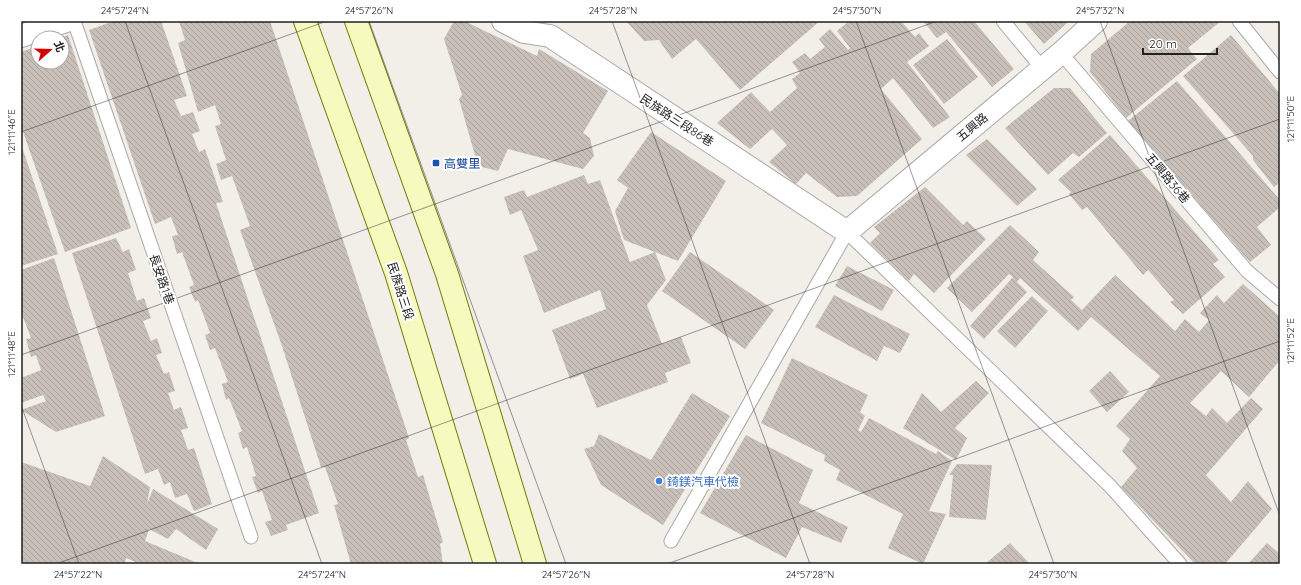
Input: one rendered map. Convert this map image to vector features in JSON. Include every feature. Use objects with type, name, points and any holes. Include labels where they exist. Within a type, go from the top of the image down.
[{"type":"main road","name":"民族路三段","points":[[305,21],[396,273],[486,564]]},
{"type":"main road","points":[[356,21],[447,274],[535,564]]},
{"type":"street","points":[[21,36],[66,21]]},
{"type":"street","name":"民族路三段86巷","points":[[502,21],[529,26],[550,36],[847,232]]},
{"type":"street","name":"五興路","points":[[847,232],[1061,53],[1096,21]]},
{"type":"lane","name":"長安路1巷","points":[[74,21],[251,537]]},
{"type":"lane","points":[[1003,21],[1042,68]]},
{"type":"lane","points":[[1239,21],[1280,72]]},
{"type":"lane","name":"五興路36巷","points":[[1061,53],[1247,271],[1280,299]]},
{"type":"lane","points":[[671,541],[847,232],[1110,486],[1180,564]]},
{"type":"lane","points":[[464,495],[474,564]]},
{"type":"building","points":[[114,21],[161,21],[187,96],[174,100],[181,116],[193,112],[200,131],[192,134],[199,152],[205,149],[223,202],[216,203],[319,513],[286,525],[288,530],[271,536],[265,522],[272,520],[262,491],[258,493],[252,477],[256,476],[247,447],[243,449],[238,433],[242,431],[229,398],[226,400],[222,384],[228,382],[215,348],[210,350],[205,335],[210,333],[198,300],[195,302],[189,287],[194,285],[182,252],[177,254],[172,236],[178,235],[171,217],[155,224],[89,30]]},
{"type":"building","points":[[179,21],[270,21],[409,438],[406,440],[418,477],[423,475],[443,542],[440,544],[443,564],[351,564],[334,505],[338,504],[325,467],[321,467],[281,343],[240,230],[250,226],[232,176],[221,180],[216,164],[226,160],[215,126],[221,124],[215,105],[198,112],[178,43],[185,40]]},
{"type":"building","points":[[454,21],[464,21],[537,56],[539,49],[608,91],[583,133],[590,138],[594,156],[583,169],[508,149],[498,171],[478,166],[459,99],[462,95],[444,39]]},
{"type":"building","points":[[626,21],[820,21],[740,90],[696,39],[672,59],[659,40],[644,41]]},
{"type":"building","points":[[849,21],[901,21],[915,37],[919,33],[929,46],[907,62],[950,117],[933,128],[893,78],[881,89],[922,139],[857,196],[837,197],[806,173],[796,184],[769,162],[787,145],[772,129],[750,149],[717,123],[751,92],[770,112],[797,88],[792,79],[800,73],[792,62],[805,53],[810,59],[825,47],[819,39],[830,29],[848,50],[850,48],[837,31]]},
{"type":"building","points":[[923,21],[974,21],[1014,69],[992,87],[946,32],[937,38]]},
{"type":"building","points":[[1024,21],[1065,21],[1067,23],[1044,44]]},
{"type":"building","points":[[1130,21],[1221,21],[1188,48],[1197,59],[1126,118],[1090,72],[1091,54]]},
{"type":"building","points":[[1231,35],[1280,94],[1280,185],[1279,183],[1274,187],[1253,160],[1253,156],[1183,76]]},
{"type":"building","points":[[947,39],[978,77],[944,104],[913,65]]},
{"type":"building","points":[[70,41],[131,228],[65,252],[21,126],[21,52],[30,49],[30,70],[70,70]]},
{"type":"building","points":[[1177,81],[1280,200],[1280,207],[1257,227],[1271,245],[1250,262],[1128,121]]},
{"type":"building","points":[[1054,88],[1070,88],[1107,133],[1079,157],[1073,153],[1048,175],[1005,128]]},
{"type":"building","points":[[651,132],[726,181],[678,261],[624,240],[615,211],[628,188],[617,180]]},
{"type":"building","points":[[1110,135],[1219,260],[1213,264],[1225,277],[1183,314],[1170,302],[1174,300],[1148,270],[1143,275],[1087,207],[1082,210],[1069,194],[1071,192],[1058,180]]},
{"type":"building","points":[[987,139],[1037,189],[1017,206],[966,155]]},
{"type":"building","points":[[21,144],[58,254],[21,266]]},
{"type":"building","points":[[584,175],[588,184],[600,180],[630,262],[655,252],[666,280],[647,305],[662,344],[681,337],[691,363],[665,373],[668,382],[597,408],[583,374],[570,379],[552,330],[606,309],[600,290],[544,313],[523,256],[538,250],[521,210],[510,215],[504,197],[524,190],[527,197]]},
{"type":"building","points":[[925,187],[963,225],[967,221],[986,239],[934,293],[914,274],[909,281],[870,243],[880,233],[874,227]]},
{"type":"building","points":[[1010,225],[1039,252],[1033,260],[1074,297],[1071,300],[1082,310],[1115,275],[1175,331],[1185,319],[1199,332],[1209,320],[1200,313],[1217,295],[1224,303],[1243,284],[1280,317],[1280,360],[1249,397],[1221,371],[1190,403],[1206,416],[1212,408],[1227,423],[1251,398],[1263,409],[1206,475],[1231,502],[1248,481],[1272,509],[1225,564],[1195,564],[1121,487],[1137,468],[1122,451],[1130,439],[1116,426],[1160,376],[1091,317],[1078,331],[1020,278],[1017,282],[1027,292],[984,339],[970,326],[1013,277],[1009,274],[972,312],[947,288]]},
{"type":"building","points":[[116,238],[123,252],[129,249],[136,270],[128,273],[137,301],[144,298],[151,318],[143,321],[151,341],[157,338],[162,353],[156,355],[164,374],[169,372],[175,391],[168,393],[174,410],[181,407],[188,428],[181,430],[188,450],[194,448],[212,504],[194,511],[187,494],[175,498],[170,482],[164,485],[158,469],[145,474],[72,253]]},
{"type":"building","points":[[690,252],[774,310],[745,349],[662,291]]},
{"type":"building","points":[[54,258],[105,416],[56,432],[21,410],[46,401],[43,395],[21,403],[21,378],[41,370],[36,355],[31,357],[26,339],[31,338],[21,312],[21,270]]},
{"type":"building","points":[[847,266],[894,290],[882,311],[835,286]]},
{"type":"building","points":[[834,295],[910,334],[900,353],[884,346],[877,361],[815,327]]},
{"type":"building","points":[[1032,296],[1048,311],[1015,348],[997,331]]},
{"type":"building","points":[[792,358],[868,395],[860,412],[865,416],[858,430],[861,432],[869,418],[936,454],[938,451],[952,461],[929,511],[946,514],[923,564],[888,548],[903,514],[836,480],[840,470],[824,461],[825,455],[761,423]]},
{"type":"building","points":[[1110,371],[1129,392],[1107,412],[1089,391]]},
{"type":"building","points":[[976,381],[989,393],[955,428],[967,438],[956,460],[903,428],[922,393],[941,412]]},
{"type":"building","points":[[692,393],[730,416],[663,525],[601,485],[584,449],[594,446],[599,434],[651,460]]},
{"type":"building","points":[[746,435],[813,470],[799,503],[848,527],[841,543],[802,527],[786,558],[700,513]]},
{"type":"building","points":[[103,456],[150,487],[147,504],[153,489],[218,529],[206,550],[176,529],[168,539],[149,529],[145,541],[200,564],[140,564],[126,558],[125,564],[21,564],[21,462],[90,486]]},
{"type":"building","points":[[957,464],[992,465],[986,520],[949,517],[953,475],[949,475]]},
{"type":"building","points":[[1010,543],[1030,564],[985,564]]},
{"type":"building","points":[[1267,543],[1280,554],[1280,564],[1248,564]]},
{"type":"place","name":"高雙里","points":[[436,163]]},
{"type":"place","name":"錡鎂汽車代檢","points":[[659,481]]}]
